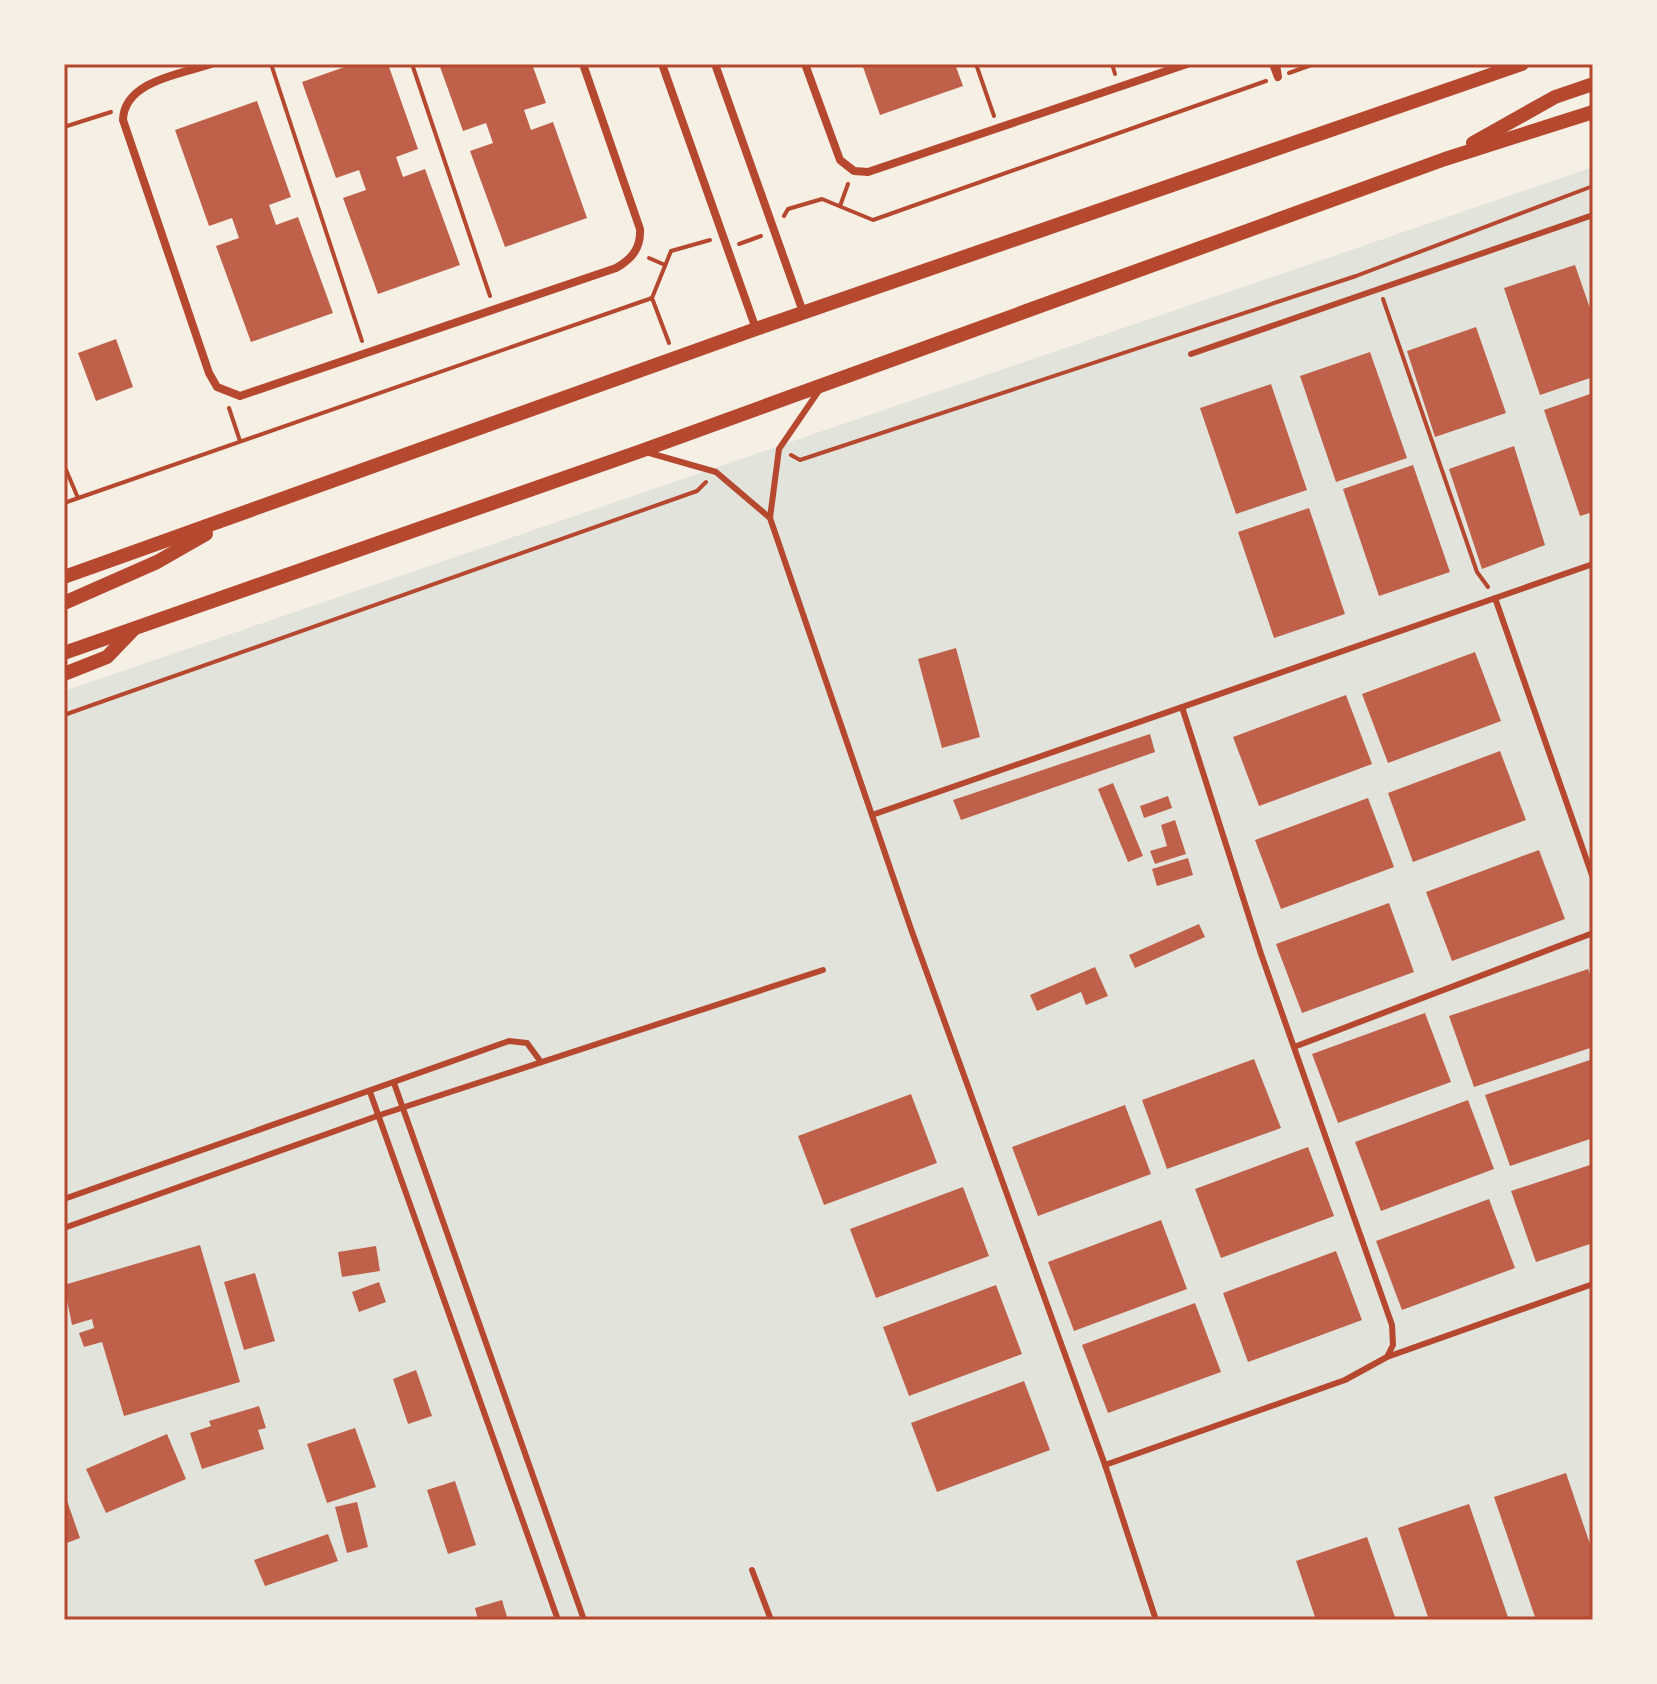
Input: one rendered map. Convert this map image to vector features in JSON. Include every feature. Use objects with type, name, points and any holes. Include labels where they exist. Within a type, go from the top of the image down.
[{"type":"street","points":[[211,64],[142,88],[125,107],[124,128],[209,373],[222,391],[249,396],[616,268],[631,258],[639,244],[640,229],[583,64]]},
{"type":"street","points":[[662,64],[756,329]]},
{"type":"street","points":[[715,64],[803,312]]},
{"type":"street","points":[[805,64],[836,152],[840,160],[854,171],[878,171],[1187,64]]},
{"type":"street","points":[[1274,64],[1278,77]]},
{"type":"street","points":[[64,577],[803,312],[1522,64]]},
{"type":"street","points":[[1445,159],[1555,97],[1593,84]]},
{"type":"street","points":[[64,653],[641,451],[1445,159],[1593,112]]},
{"type":"street","points":[[64,603],[157,562],[241,515]]},
{"type":"street","points":[[64,674],[107,657],[135,627]]},
{"type":"lane","points":[[1191,354],[1593,215]]},
{"type":"lane","points":[[824,383],[779,449],[770,518],[872,815],[1105,1465],[1156,1620]]},
{"type":"lane","points":[[641,451],[716,472],[770,518]]},
{"type":"lane","points":[[872,815],[1593,564]]},
{"type":"lane","points":[[1495,598],[1593,878]]},
{"type":"lane","points":[[1182,707],[1294,1047],[1392,1325],[1393,1345],[1387,1357]]},
{"type":"lane","points":[[1294,1047],[1593,933]]},
{"type":"lane","points":[[64,1228],[380,1115],[823,970]]},
{"type":"lane","points":[[64,1199],[515,1039],[527,1043],[541,1062]]},
{"type":"lane","points":[[394,1083],[584,1620]]},
{"type":"lane","points":[[370,1092],[558,1620]]},
{"type":"lane","points":[[1105,1465],[1345,1380],[1387,1357],[1593,1284]]},
{"type":"lane","points":[[752,1570],[771,1620]]},
{"type":"path","points":[[271,64],[367,354]]},
{"type":"path","points":[[412,64],[494,310]]},
{"type":"path","points":[[976,64],[998,130]]},
{"type":"path","points":[[675,358],[652,298],[671,251],[713,239],[727,248],[774,232],[788,209],[822,199],[873,220],[1314,64]]},
{"type":"path","points":[[64,127],[125,107]]},
{"type":"path","points":[[840,206],[854,171]]},
{"type":"path","points":[[779,449],[800,460],[1356,276],[1593,186]]},
{"type":"path","points":[[1380,289],[1477,572],[1495,598]]},
{"type":"path","points":[[64,503],[652,298]]},
{"type":"path","points":[[222,391],[240,442]]},
{"type":"path","points":[[64,465],[78,498]]},
{"type":"path","points":[[64,715],[697,491],[716,472]]},
{"type":"shaded area","points":[[1593,167],[1593,1620],[64,1620],[64,691]]},
{"type":"building","points":[[353,64],[388,64],[418,149],[396,157],[403,177],[425,169],[460,265],[378,294],[343,198],[366,190],[359,170],[336,178],[302,82]]},
{"type":"building","points":[[439,64],[532,64],[546,103],[524,110],[531,130],[553,122],[587,218],[505,247],[470,151],[493,143],[486,123],[463,131]]},
{"type":"building","points":[[862,64],[955,64],[963,86],[880,115]]},
{"type":"building","points":[[257,101],[291,197],[269,205],[276,225],[298,217],[333,313],[251,342],[216,246],[239,238],[232,218],[209,226],[175,130]]},
{"type":"building","points":[[1575,265],[1593,317],[1593,377],[1540,395],[1504,288]]},
{"type":"building","points":[[1476,327],[1506,413],[1435,437],[1407,351]]},
{"type":"building","points":[[116,339],[133,387],[96,401],[78,353]]},
{"type":"building","points":[[1370,352],[1407,458],[1336,482],[1300,376]]},
{"type":"building","points":[[1271,384],[1307,490],[1236,514],[1200,408]]},
{"type":"building","points":[[1593,393],[1593,512],[1580,516],[1544,410]]},
{"type":"building","points":[[1514,446],[1545,545],[1482,569],[1449,469]]},
{"type":"building","points":[[1413,465],[1450,572],[1379,596],[1343,489]]},
{"type":"building","points":[[1309,508],[1345,614],[1274,638],[1238,532]]},
{"type":"building","points":[[956,648],[980,737],[942,748],[918,659]]},
{"type":"building","points":[[1475,652],[1501,721],[1388,763],[1362,694]]},
{"type":"building","points":[[1346,695],[1372,764],[1259,806],[1233,737]]},
{"type":"building","points":[[1150,734],[1155,752],[961,820],[953,800]]},
{"type":"building","points":[[1500,751],[1526,820],[1413,862],[1388,793]]},
{"type":"building","points":[[1113,783],[1143,856],[1128,862],[1098,789]]},
{"type":"building","points":[[1168,796],[1172,808],[1144,818],[1140,806]]},
{"type":"building","points":[[1368,798],[1394,867],[1281,909],[1255,840]]},
{"type":"building","points":[[1175,820],[1186,854],[1155,864],[1150,851],[1167,846],[1161,825]]},
{"type":"building","points":[[1539,850],[1565,919],[1452,961],[1426,892]]},
{"type":"building","points":[[1188,858],[1193,875],[1157,886],[1152,869]]},
{"type":"building","points":[[1389,903],[1414,972],[1302,1013],[1276,944]]},
{"type":"building","points":[[1199,924],[1205,937],[1135,968],[1129,955]]},
{"type":"building","points":[[1095,967],[1108,996],[1086,1005],[1081,992],[1037,1011],[1030,995]]},
{"type":"building","points":[[1588,969],[1593,983],[1593,1047],[1474,1087],[1449,1016]]},
{"type":"building","points":[[1425,1013],[1451,1082],[1338,1123],[1312,1054]]},
{"type":"building","points":[[1254,1059],[1281,1128],[1167,1169],[1142,1100]]},
{"type":"building","points":[[1593,1059],[1593,1138],[1510,1166],[1485,1095]]},
{"type":"building","points":[[911,1094],[937,1163],[824,1205],[798,1136]]},
{"type":"building","points":[[1468,1100],[1494,1169],[1381,1211],[1355,1142]]},
{"type":"building","points":[[1125,1105],[1151,1174],[1038,1216],[1012,1147]]},
{"type":"building","points":[[1308,1147],[1334,1216],[1221,1258],[1195,1189]]},
{"type":"building","points":[[1593,1164],[1593,1243],[1536,1262],[1511,1191]]},
{"type":"building","points":[[963,1187],[989,1256],[876,1298],[850,1229]]},
{"type":"building","points":[[1489,1199],[1515,1268],[1402,1310],[1376,1241]]},
{"type":"building","points":[[1161,1220],[1187,1289],[1074,1331],[1048,1262]]},
{"type":"building","points":[[200,1245],[240,1382],[124,1416],[102,1342],[84,1347],[79,1333],[94,1328],[92,1319],[72,1325],[64,1285]]},
{"type":"building","points":[[376,1246],[380,1271],[342,1277],[338,1252]]},
{"type":"building","points":[[1336,1251],[1362,1320],[1248,1362],[1223,1293]]},
{"type":"building","points":[[255,1273],[275,1341],[244,1350],[224,1282]]},
{"type":"building","points":[[379,1282],[386,1302],[359,1312],[352,1292]]},
{"type":"building","points":[[996,1285],[1022,1354],[909,1396],[883,1327]]},
{"type":"building","points":[[1195,1303],[1221,1372],[1108,1413],[1082,1345]]},
{"type":"building","points":[[416,1370],[432,1416],[408,1424],[393,1379]]},
{"type":"building","points":[[1024,1381],[1050,1450],[937,1492],[911,1423]]},
{"type":"building","points":[[259,1406],[266,1428],[258,1430],[264,1449],[202,1469],[190,1433],[211,1426],[209,1421]]},
{"type":"building","points":[[355,1428],[376,1487],[327,1503],[307,1444]]},
{"type":"building","points":[[167,1434],[186,1479],[106,1513],[86,1469]]},
{"type":"building","points":[[1566,1473],[1593,1553],[1593,1618],[1536,1620],[1494,1497]]},
{"type":"building","points":[[455,1481],[476,1545],[448,1554],[427,1490]]},
{"type":"building","points":[[64,1492],[80,1538],[64,1544]]},
{"type":"building","points":[[357,1502],[368,1547],[347,1553],[335,1507]]},
{"type":"building","points":[[1469,1504],[1509,1620],[1429,1620],[1398,1528]]},
{"type":"building","points":[[328,1534],[338,1561],[265,1586],[254,1560]]},
{"type":"building","points":[[1367,1537],[1396,1620],[1316,1620],[1296,1561]]},
{"type":"building","points":[[502,1600],[508,1620],[478,1620],[475,1608]]}]
